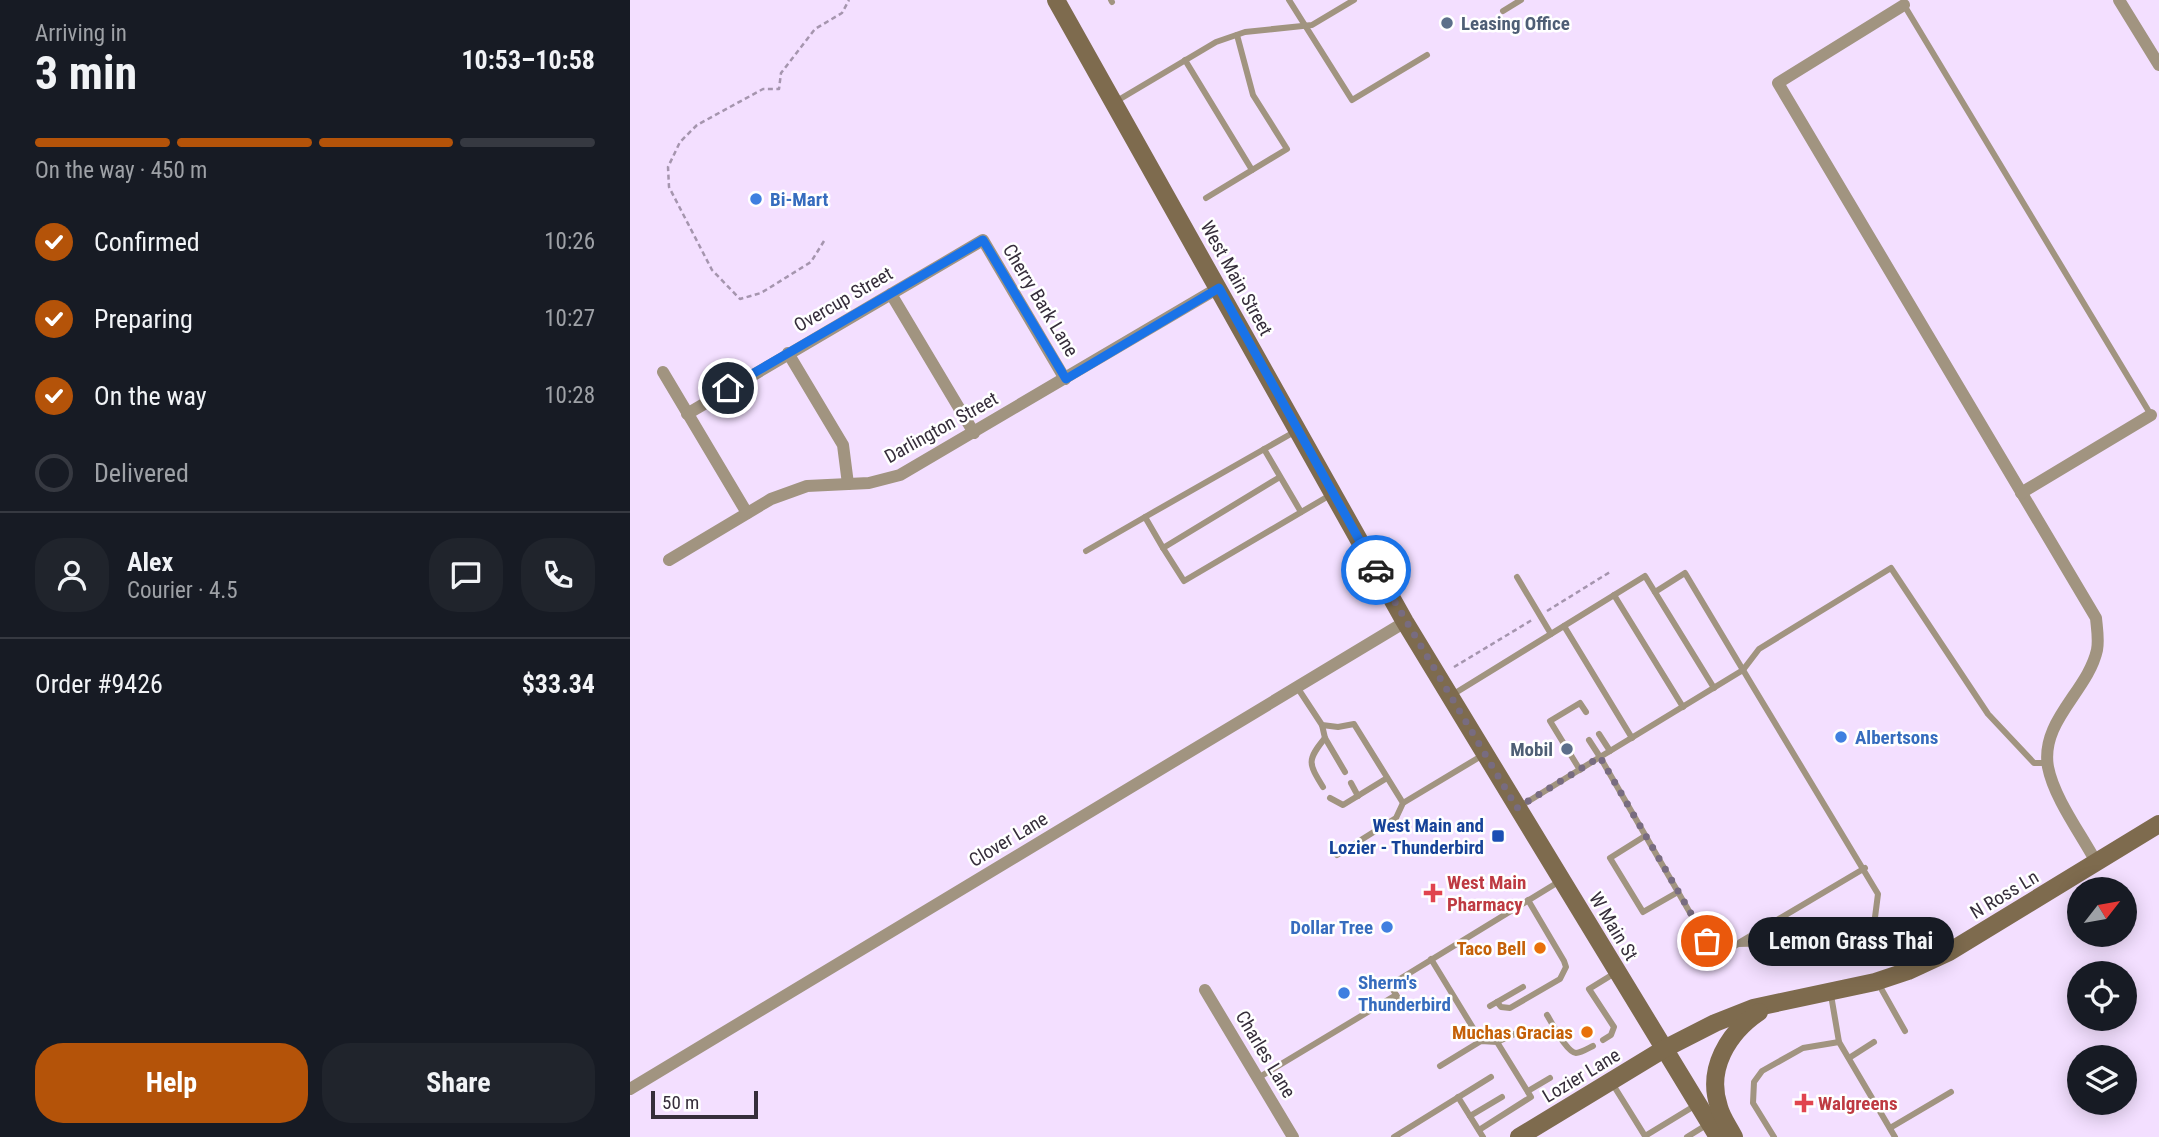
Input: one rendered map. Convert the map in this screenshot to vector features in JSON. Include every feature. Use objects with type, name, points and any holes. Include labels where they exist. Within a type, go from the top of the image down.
[{"type":"main road","name":"West Main Street","points":[[1056,0],[1405,622]]},
{"type":"main road","points":[[1405,622],[1450,696]]},
{"type":"main road","name":"W Main St","points":[[1450,696],[1714,1130]]},
{"type":"main road","name":"N Ross Ln","points":[[1664,1049],[1716,1023],[1754,1008],[1877,982],[1908,971],[1949,952],[2159,824]]},
{"type":"main road","points":[[1734,1137],[1717,1101],[1716,1073],[1723,1049],[1746,1021],[1774,1004]]},
{"type":"main road","name":"Lozier Lane","points":[[1520,1137],[1664,1049]]},
{"type":"street","points":[[2119,0],[2159,65]]},
{"type":"street","points":[[1904,5],[1778,83],[2096,618],[2098,647],[2094,661],[2051,735],[2047,763],[2055,788],[2096,862]]},
{"type":"street","name":"Overcup Street","points":[[687,414],[983,240]]},
{"type":"street","name":"Cherry Bark Lane","points":[[983,240],[1066,379]]},
{"type":"street","name":"Darlington Street","points":[[669,561],[771,499],[807,486],[869,483],[900,475],[1219,288]]},
{"type":"street","points":[[891,294],[974,433]]},
{"type":"street","points":[[788,353],[843,445],[848,484]]},
{"type":"street","points":[[663,372],[747,513]]},
{"type":"street","points":[[2021,493],[2151,415]]},
{"type":"street","name":"Clover Lane","points":[[630,1089],[1405,622]]},
{"type":"street","name":"Charles Lane","points":[[1205,990],[1293,1137]]},
{"type":"lane","points":[[1289,0],[1352,100],[1427,55]]},
{"type":"lane","points":[[1113,103],[1216,42],[1245,32],[1312,25],[1354,0]]},
{"type":"lane","points":[[1503,11],[1521,0]]},
{"type":"lane","points":[[1904,5],[2151,415]]},
{"type":"lane","points":[[1206,198],[1287,149],[1253,95],[1237,35]]},
{"type":"lane","points":[[1185,60],[1252,170]]},
{"type":"lane","points":[[1086,551],[1298,430]]},
{"type":"lane","points":[[1264,449],[1301,512]]},
{"type":"lane","points":[[1163,548],[1280,477]]},
{"type":"lane","points":[[1145,517],[1184,581],[1333,493]]},
{"type":"lane","points":[[1517,808],[1743,670],[1759,649],[1891,568],[1988,714],[2034,763],[2047,763]]},
{"type":"lane","points":[[1655,592],[1685,573],[1865,868],[1878,894],[1874,925],[1783,943],[1738,944]]},
{"type":"lane","points":[[1450,696],[1645,576],[1714,688]]},
{"type":"lane","points":[[1517,577],[1551,634]]},
{"type":"lane","points":[[1614,595],[1683,707]]},
{"type":"lane","points":[[1564,626],[1632,738]]},
{"type":"lane","points":[[1297,687],[1322,725],[1325,738],[1345,772]]},
{"type":"lane","points":[[1580,770],[1550,721],[1580,703],[1586,712]]},
{"type":"lane","points":[[1570,709],[1575,718]]},
{"type":"lane","points":[[1322,725],[1338,727],[1354,723],[1403,803]]},
{"type":"lane","points":[[1599,734],[1609,751]]},
{"type":"lane","points":[[1323,787],[1311,768],[1311,756],[1325,738]]},
{"type":"lane","points":[[1589,740],[1715,956],[1865,868]]},
{"type":"lane","points":[[1337,855],[1396,818],[1403,803],[1485,754]]},
{"type":"lane","points":[[1330,798],[1343,805],[1387,778]]},
{"type":"lane","points":[[1351,783],[1358,796]]},
{"type":"lane","points":[[1645,836],[1610,858],[1643,912],[1678,892]]},
{"type":"lane","points":[[1258,1078],[1398,998],[1390,985],[1561,880]]},
{"type":"lane","points":[[1523,987],[1494,1004],[1510,1008],[1560,979],[1565,971],[1564,961],[1528,901]]},
{"type":"lane","points":[[1432,959],[1481,1041]]},
{"type":"lane","points":[[1603,1040],[1611,1035],[1614,1027],[1589,989],[1617,972]]},
{"type":"lane","points":[[1877,982],[1905,1031]]},
{"type":"lane","points":[[1831,993],[1839,1042],[1895,1137]]},
{"type":"lane","points":[[1547,1015],[1573,1052],[1578,1053],[1593,1046]]},
{"type":"lane","points":[[1440,1066],[1481,1041],[1497,1042],[1521,1031]]},
{"type":"lane","points":[[1458,1097],[1481,1134],[1531,1097],[1528,1091],[1520,1086],[1497,1042]]},
{"type":"lane","points":[[1774,1137],[1753,1103],[1754,1082],[1762,1071],[1803,1048],[1839,1042]]},
{"type":"lane","points":[[1849,1058],[1874,1042]]},
{"type":"lane","points":[[1394,1137],[1491,1077]]},
{"type":"lane","points":[[1528,1091],[1550,1078]]},
{"type":"lane","points":[[1611,1081],[1645,1136],[1698,1104]]},
{"type":"lane","points":[[1891,1128],[1951,1092]]},
{"type":"lane","points":[[1470,1116],[1502,1097]]},
{"type":"lane","points":[[1687,1137],[1714,1130]]},
{"type":"path","points":[[824,241],[811,262],[761,293],[740,299],[712,270],[669,187],[668,167],[680,142],[697,125],[763,89],[779,89],[781,74],[815,29],[842,13],[849,0]]},
{"type":"way so far","points":[[1376,570],[1517,808],[1600,757],[1707,941]]},
{"type":"place","name":"Leasing Office","points":[[1447,23]]},
{"type":"place","name":"Bi-Mart","points":[[756,199]]},
{"type":"place","name":"Albertsons","points":[[1841,737]]},
{"type":"place","name":"Mobil","points":[[1567,749]]},
{"type":"place","name":"West Main and Lozier - Thunderbird","points":[[1498,836]]},
{"type":"place","name":"West Main Pharmacy","points":[[1433,893]]},
{"type":"place","name":"Dollar Tree","points":[[1387,927]]},
{"type":"place","name":"Lemon Grass Thai","points":[[1707,941]]},
{"type":"place","name":"Taco Bell","points":[[1540,948]]},
{"type":"place","name":"Sherm's Thunderbird","points":[[1344,993]]},
{"type":"place","name":"Muchas Gracias","points":[[1587,1032]]},
{"type":"place","name":"Walgreens","points":[[1804,1103]]},
{"type":"route","points":[[728,388],[983,240],[1066,379],[1219,288],[1376,570]]}]
